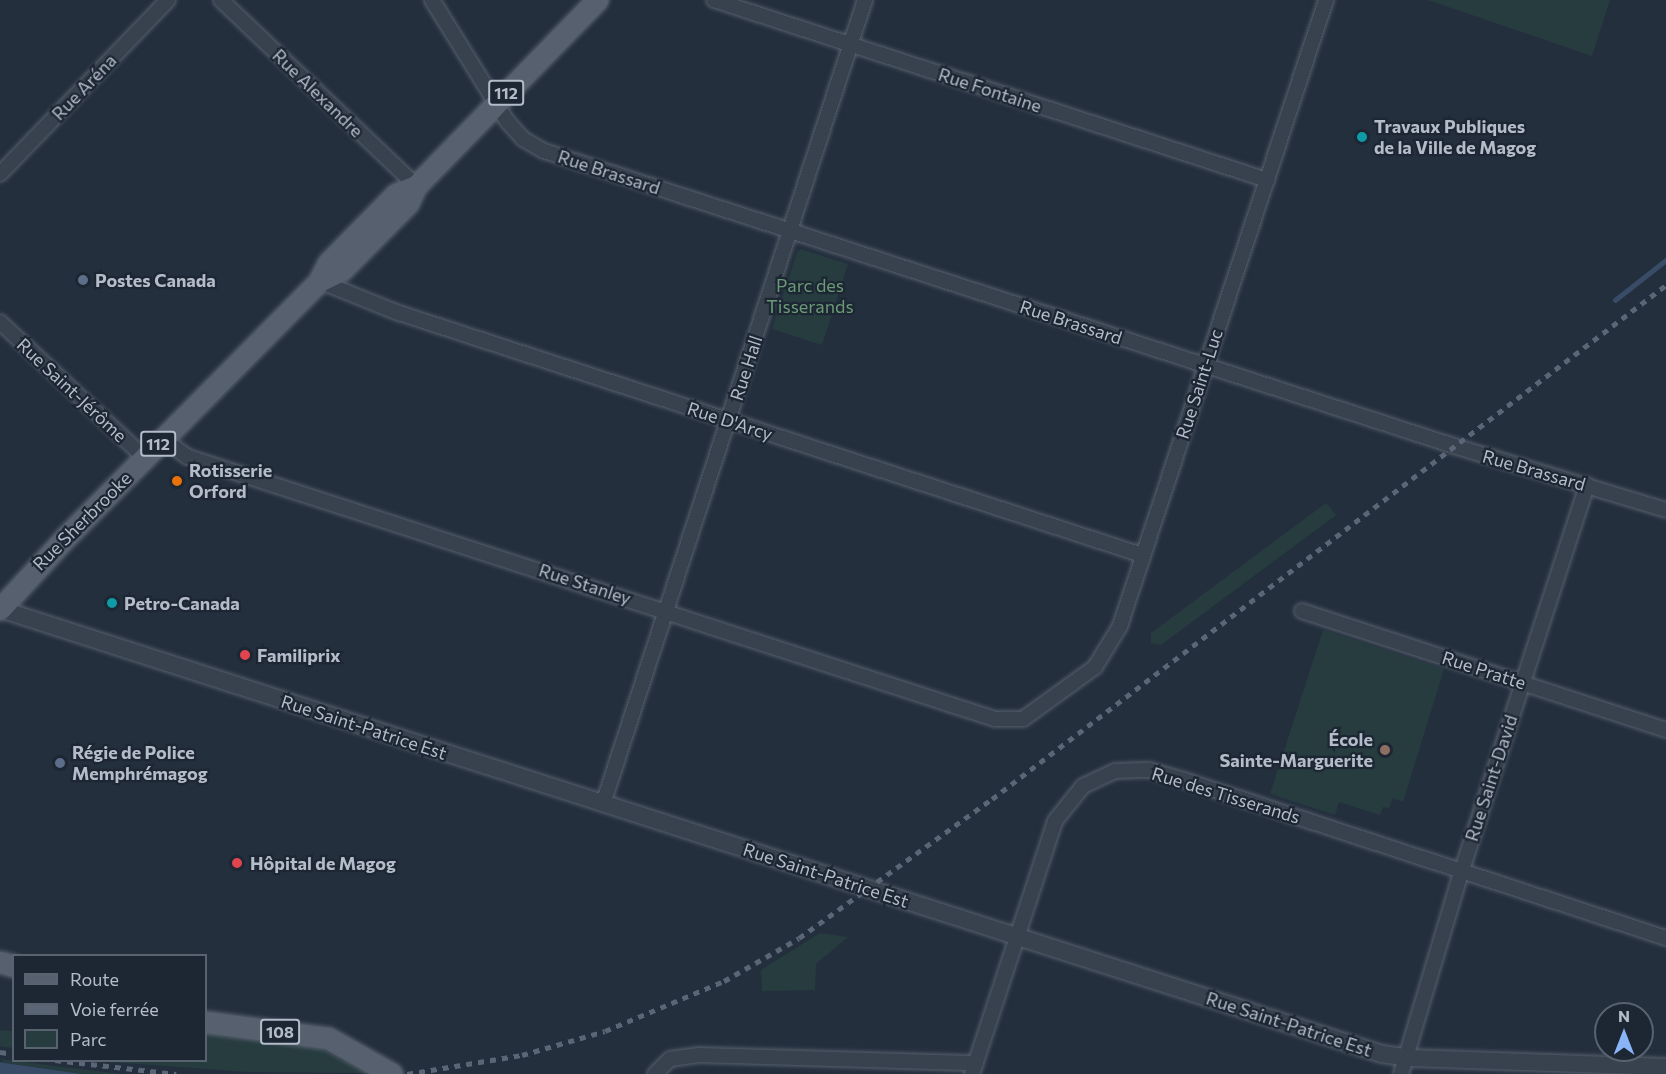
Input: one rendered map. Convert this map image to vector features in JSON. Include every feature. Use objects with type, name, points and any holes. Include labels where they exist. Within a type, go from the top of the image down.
[{"type":"main road","name":"Rue Sherbrooke","points":[[0,609],[163,439],[320,281],[342,270],[408,203],[416,186],[597,0]]},
{"type":"main road","name":"108","points":[[207,1022],[315,1035],[352,1049],[392,1074]]},
{"type":"street","name":"Rue Aréna","points":[[0,174],[168,0]]},
{"type":"street","name":"Rue Alexandre","points":[[221,0],[416,186]]},
{"type":"street","name":"Rue Brassard","points":[[432,0],[496,104],[523,139],[544,151],[1454,446],[1666,510]]},
{"type":"street","name":"Rue Fontaine","points":[[714,0],[1267,180]]},
{"type":"street","name":"Rue Hall","points":[[603,804],[865,0]]},
{"type":"street","name":"Rue Saint-Luc","points":[[1011,721],[1030,715],[1054,699],[1101,660],[1120,626],[1326,0]]},
{"type":"street","name":"Rue D'Arcy","points":[[320,281],[377,306],[1142,555]]},
{"type":"street","name":"Rue Saint-Jérôme","points":[[0,322],[145,458]]},
{"type":"street","name":"Rue Stanley","points":[[163,439],[188,457],[1011,721]]},
{"type":"street","name":"Rue Saint-David","points":[[1403,1066],[1521,682],[1587,485]]},
{"type":"street","name":"Rue Saint-Patrice Est","points":[[0,609],[1374,1052],[1403,1066],[1666,1067]]},
{"type":"street","name":"Rue Pratte","points":[[1302,611],[1666,730]]},
{"type":"street","name":"Rue des Tisserands","points":[[974,1068],[1051,831],[1066,803],[1093,779],[1126,769],[1149,770],[1187,781],[1666,938]]},
{"type":"street","points":[[655,1074],[670,1059],[693,1055],[974,1068]]},
{"type":"green space","points":[[1428,0],[1610,0],[1592,56]]},
{"type":"green space","name":"Parc des Tisserands","points":[[801,249],[848,264],[822,345],[772,329],[797,252]]},
{"type":"green space","points":[[1326,503],[1336,515],[1161,645],[1151,643],[1151,633]]},
{"type":"green space","name":"École Sainte-Marguerite","points":[[1323,630],[1444,669],[1403,802],[1393,798],[1389,808],[1383,807],[1380,815],[1339,802],[1335,815],[1270,794]]},
{"type":"green space","points":[[820,933],[848,937],[816,964],[815,990],[762,991],[761,970]]},
{"type":"green space","points":[[0,1030],[12,1031],[12,1048],[0,1046]]},
{"type":"green space","points":[[207,1033],[319,1048],[367,1073],[247,1072],[111,1062],[207,1062]]},
{"type":"green space","points":[[0,1059],[121,1074],[82,1074],[5,1063]]},
{"type":"water","points":[[0,1062],[5,1063],[82,1074],[0,1074]]},
{"type":"waterway","points":[[1615,300],[1666,260]]},
{"type":"railway","points":[[407,1074],[522,1055],[605,1031],[724,981],[799,938],[992,799],[1666,285]]},
{"type":"railway","points":[[0,1052],[12,1054]]},
{"type":"railway","points":[[72,1062],[176,1074]]},
{"type":"place","name":"Travaux Publiques de la Ville de Magog","points":[[1362,137]]},
{"type":"place","name":"Postes Canada","points":[[83,280]]},
{"type":"place","name":"Rotisserie Orford","points":[[177,481]]},
{"type":"place","name":"Petro-Canada","points":[[112,603]]},
{"type":"place","name":"Familiprix","points":[[245,655]]},
{"type":"place","name":"École Sainte-Marguerite","points":[[1385,750]]},
{"type":"place","name":"Régie de Police Memphrémagog","points":[[60,763]]},
{"type":"place","name":"Hôpital de Magog","points":[[237,863]]}]
